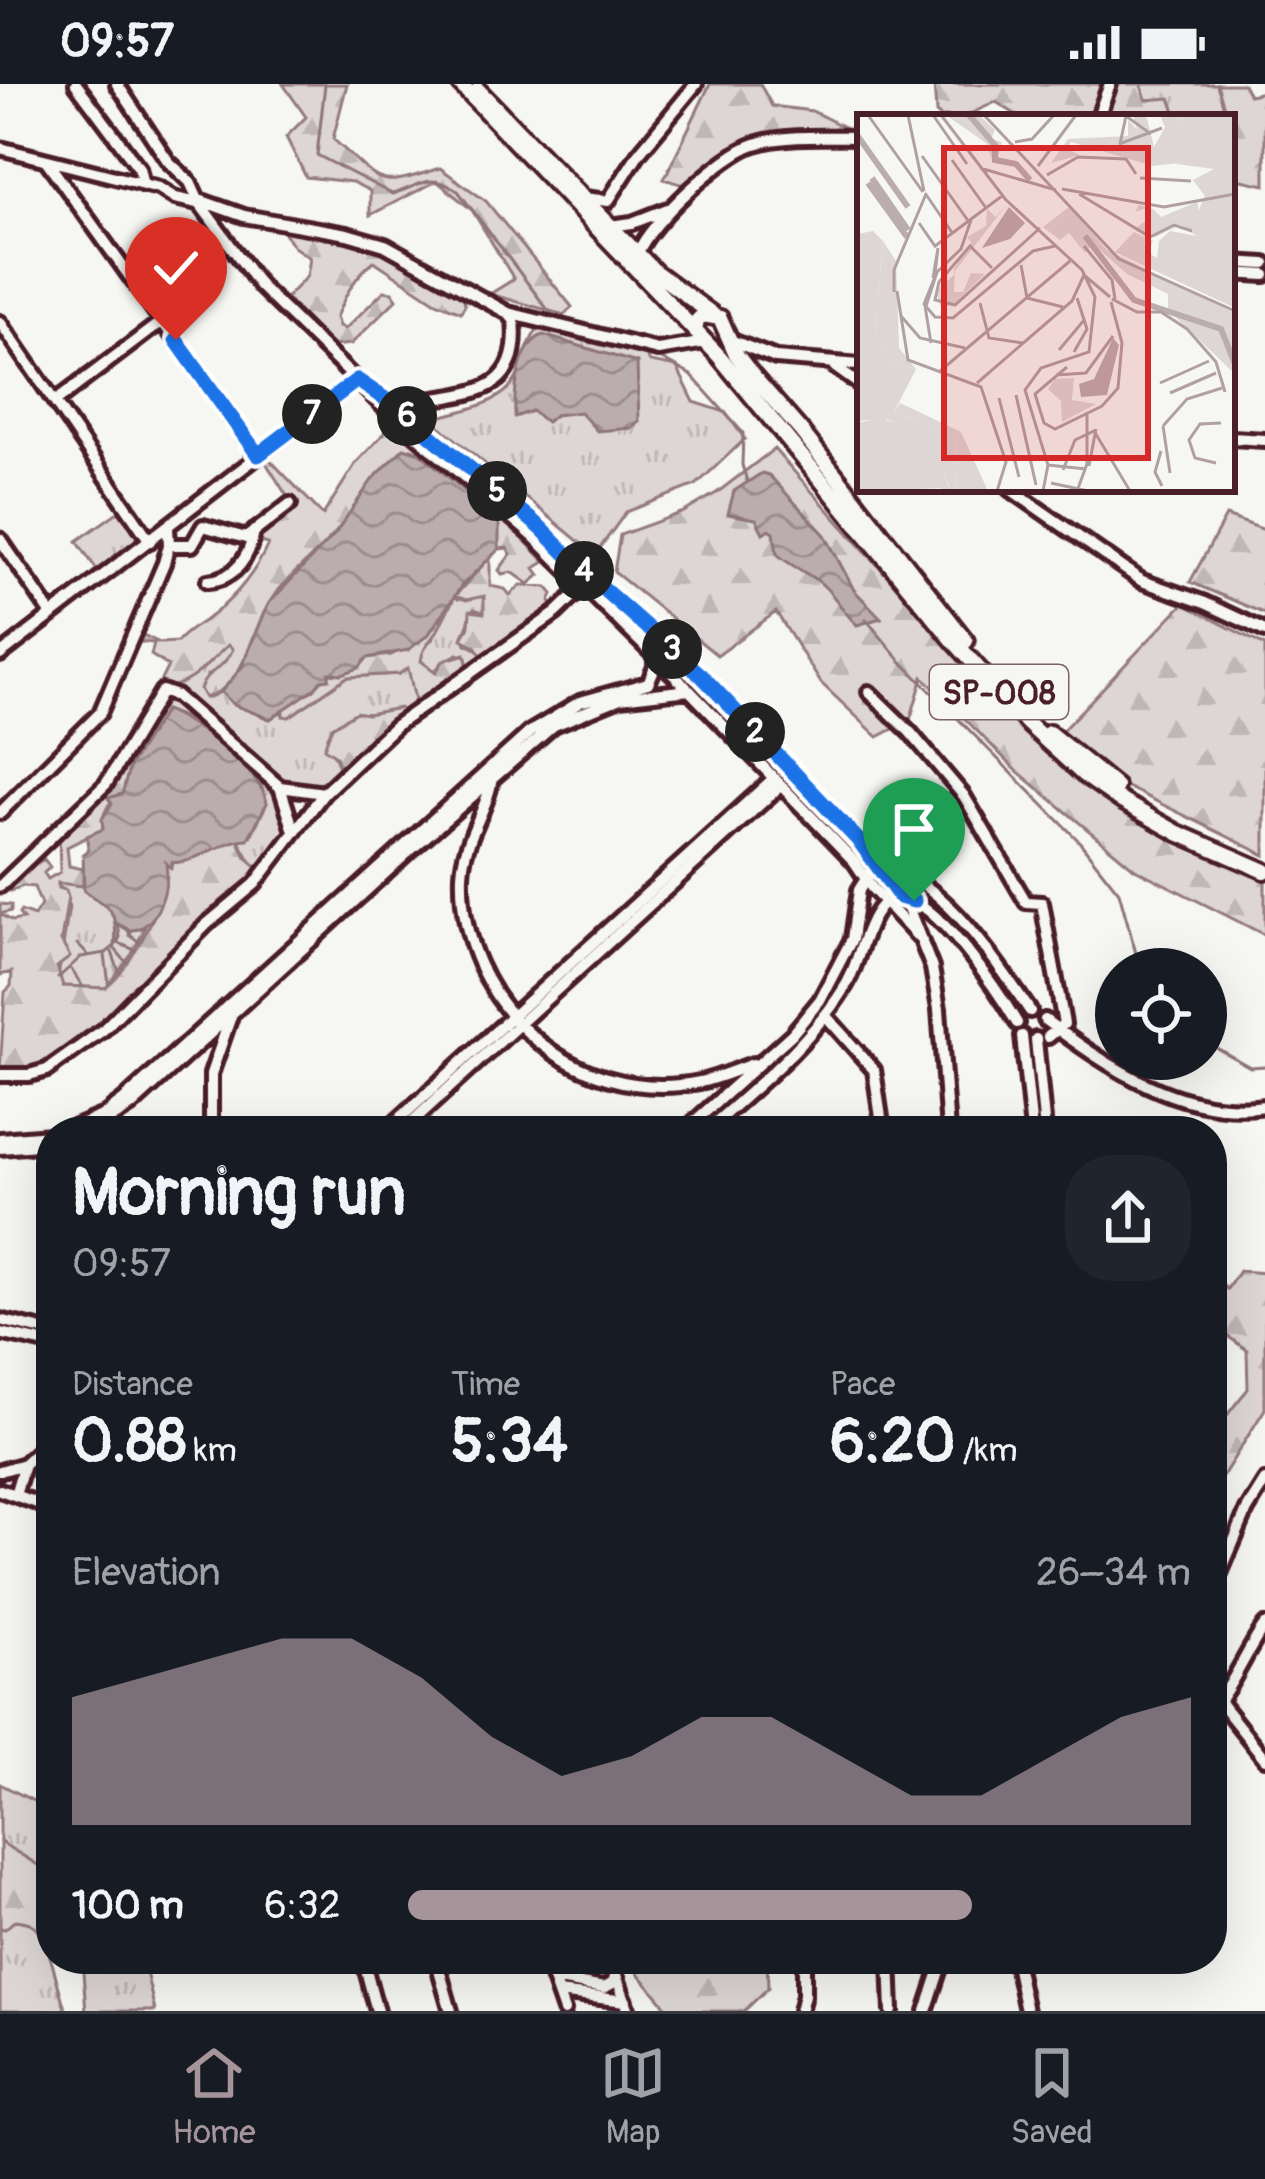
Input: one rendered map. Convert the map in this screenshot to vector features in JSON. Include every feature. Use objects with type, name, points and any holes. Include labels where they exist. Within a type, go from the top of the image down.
[{"type":"main road","name":"SP-008","points":[[460,84],[701,336],[952,640],[1055,750],[1123,802],[1178,833],[1265,871]]},
{"type":"main road","name":"SP-008","points":[[473,84],[610,226],[676,290],[722,326],[752,376],[1033,720],[1118,789],[1168,818],[1265,861]]},
{"type":"main road","points":[[699,317],[722,326],[720,338],[701,336],[699,317]]},
{"type":"street","points":[[76,84],[148,186]]},
{"type":"street","points":[[117,84],[189,197],[215,223],[260,286],[357,380],[542,529],[922,941]]},
{"type":"street","points":[[608,201],[697,84]]},
{"type":"street","points":[[1099,114],[1110,84]]},
{"type":"street","points":[[638,253],[644,236],[718,167],[754,144],[857,136]]},
{"type":"street","points":[[0,148],[224,210],[385,245],[422,262],[514,320],[509,371],[492,386],[394,410]]},
{"type":"street","points":[[46,160],[258,455]]},
{"type":"street","points":[[69,193],[81,169]]},
{"type":"street","points":[[148,186],[177,178]]},
{"type":"street","points":[[177,178],[189,197]]},
{"type":"street","points":[[584,198],[608,201],[644,236]]},
{"type":"street","points":[[610,226],[676,206]]},
{"type":"street","points":[[215,223],[216,213],[224,210]]},
{"type":"street","points":[[1235,262],[1265,264]]},
{"type":"street","points":[[1235,273],[1265,275]]},
{"type":"street","points":[[508,313],[637,346],[682,348],[701,336]]},
{"type":"street","points":[[514,347],[524,329],[540,319]]},
{"type":"street","points":[[55,402],[162,321]]},
{"type":"street","points":[[0,322],[150,541]]},
{"type":"street","points":[[722,326],[776,358],[857,365]]},
{"type":"street","points":[[832,365],[857,383]]},
{"type":"street","points":[[0,655],[357,380]]},
{"type":"street","points":[[1235,438],[1265,440]]},
{"type":"street","points":[[1014,492],[1142,581],[1265,631]]},
{"type":"street","points":[[170,545],[192,545],[201,526],[242,538],[290,504]]},
{"type":"street","points":[[0,813],[100,713],[170,545],[168,528]]},
{"type":"street","points":[[208,580],[226,578],[238,566],[249,553],[254,530]]},
{"type":"street","points":[[0,539],[52,615]]},
{"type":"street","points":[[0,1075],[47,1070],[85,1045],[207,924],[255,884],[324,793],[394,726],[556,613],[588,583]]},
{"type":"street","points":[[588,583],[702,676],[880,868],[900,897],[922,941],[939,1009],[947,1116]]},
{"type":"street","points":[[651,687],[655,656]]},
{"type":"street","points":[[102,1116],[229,1010],[490,774],[530,732],[564,710],[651,687],[689,690]]},
{"type":"street","points":[[0,886],[106,784],[162,692],[172,693],[280,787],[294,831]]},
{"type":"street","points":[[869,692],[964,796],[1026,902],[1042,903],[1064,1011],[1051,1036],[1045,1116]]},
{"type":"street","points":[[490,774],[464,858],[465,918],[471,948],[484,976],[515,1022],[546,1050],[617,1081],[698,1083],[761,1060]]},
{"type":"street","points":[[418,1116],[776,783]]},
{"type":"street","points":[[280,787],[324,793]]},
{"type":"street","points":[[807,813],[817,813],[820,802]]},
{"type":"street","points":[[844,852],[859,890]]},
{"type":"street","points":[[701,1116],[792,1034],[820,1000],[852,939],[859,890],[865,878],[880,868],[910,876],[933,892],[978,940],[1030,1011],[1039,1012],[1051,1036]]},
{"type":"street","points":[[723,1116],[826,1016],[855,971],[872,914],[900,897],[933,912],[1017,1023],[1030,1116]]},
{"type":"street","points":[[115,1116],[229,1010]]},
{"type":"street","points":[[211,1116],[211,1074],[229,1010]]},
{"type":"street","points":[[1017,1023],[1030,1011]]},
{"type":"street","points":[[826,1016],[874,1070],[881,1116]]},
{"type":"street","points":[[404,1116],[515,1022]]},
{"type":"street","points":[[792,1034],[802,1044]]},
{"type":"street","points":[[1022,1036],[1051,1036],[1168,1095],[1214,1108],[1265,1106]]},
{"type":"street","points":[[698,1083],[713,1105]]},
{"type":"street","points":[[0,1143],[36,1141]]},
{"type":"street","points":[[0,1320],[36,1328]]},
{"type":"street","points":[[0,1333],[36,1341]]},
{"type":"street","points":[[0,1471],[24,1464],[36,1453]]},
{"type":"street","points":[[15,1496],[24,1464]]},
{"type":"street","points":[[1227,1557],[1265,1480]]},
{"type":"street","points":[[0,1490],[36,1503]]},
{"type":"street","points":[[1227,1684],[1265,1625]]},
{"type":"street","points":[[1227,1716],[1265,1759]]},
{"type":"street","points":[[367,1974],[376,2011]]},
{"type":"street","points":[[440,1974],[451,2011]]},
{"type":"street","points":[[551,1974],[564,2011]]},
{"type":"street","points":[[553,1979],[604,1988],[616,1974]]},
{"type":"street","points":[[616,1974],[629,2008]]},
{"type":"street","points":[[800,2011],[803,1974]]},
{"type":"street","points":[[891,1974],[893,2010]]},
{"type":"street","points":[[926,2011],[938,1974]]},
{"type":"street","points":[[1018,1974],[1025,2010]]},
{"type":"street","points":[[558,1993],[629,2008]]},
{"type":"green space","points":[[283,84],[347,84],[333,139],[380,179],[402,179],[440,168],[486,201],[572,307],[564,315],[490,294],[514,279],[472,210],[437,181],[370,215],[370,191],[352,182],[306,177],[286,137],[306,117]]},
{"type":"green space","points":[[710,84],[760,84],[772,106],[812,111],[844,127],[770,132],[747,139],[678,194],[681,184],[664,179]]},
{"type":"green space","points":[[934,84],[1141,84],[1146,100],[1170,98],[1176,114],[1015,114],[996,102],[970,114],[936,113]]},
{"type":"green space","points":[[1141,84],[1217,84],[1226,114],[1176,114],[1170,99],[1146,100]]},
{"type":"green space","points":[[1217,84],[1243,84],[1249,95],[1263,92],[1265,84],[1265,185],[1235,179],[1235,114],[1226,114]]},
{"type":"green space","points":[[281,229],[332,234],[377,247],[463,292],[465,305],[461,312],[436,302],[374,261],[347,293],[336,317],[339,326],[345,329],[384,291],[397,299],[351,344],[333,346],[286,298],[307,276],[310,258]]},
{"type":"green space","points":[[539,327],[677,367],[694,402],[725,412],[745,439],[696,485],[626,512],[595,555],[431,419],[500,396],[519,372]]},
{"type":"green space","points":[[392,425],[419,447],[418,452],[411,449],[388,466],[336,532],[278,591],[230,682],[205,698],[200,689],[230,655],[233,649],[228,645],[191,678],[163,688],[161,680],[168,666],[151,655],[154,643],[141,642],[141,634],[160,643],[177,642],[215,613],[246,582],[263,554],[268,544],[257,541],[256,535],[291,510],[265,461],[270,460],[323,515],[356,463]]},
{"type":"green space","points":[[774,449],[1013,717],[1085,780],[1265,876],[1265,935],[1135,869],[1016,770],[923,677],[910,720],[878,737],[821,683],[776,612],[717,655],[614,572],[620,535],[684,512]]},
{"type":"green space","points":[[119,511],[136,536],[135,542],[97,570],[77,541]]},
{"type":"green space","points":[[1226,516],[1265,530],[1265,614],[1190,582]]},
{"type":"green space","points":[[503,518],[545,562],[535,568],[540,575],[529,584],[512,572],[499,570],[511,554],[507,548],[499,549],[497,521]]},
{"type":"green space","points":[[490,557],[490,586],[510,595],[521,585],[547,587],[553,594],[554,613],[491,656],[481,655],[462,639],[470,611],[484,613],[484,596],[466,600],[455,596]]},
{"type":"green space","points":[[477,594],[486,600],[485,613],[474,609],[463,636],[466,644],[491,656],[469,674],[466,658],[458,654],[434,672],[421,661],[424,645],[433,639],[455,596]]},
{"type":"green space","points":[[1183,604],[1265,646],[1265,855],[1121,784],[1060,733]]},
{"type":"green space","points":[[444,613],[421,661],[436,672],[443,661],[465,654],[469,674],[417,709],[408,668],[399,674],[347,677],[289,717],[283,716],[283,709],[329,679],[329,673],[356,667],[367,658],[391,655],[428,635]]},
{"type":"green space","points":[[228,644],[234,649],[219,671],[207,675],[208,698],[221,692],[234,705],[270,719],[283,709],[281,713],[289,717],[347,677],[399,674],[409,668],[417,709],[347,718],[327,738],[341,772],[316,790],[286,787],[170,688]]},
{"type":"green space","points":[[167,697],[188,710],[188,719],[165,710],[122,795],[107,808],[103,829],[67,847],[69,866],[83,869],[83,886],[58,883],[68,897],[61,941],[70,957],[57,967],[63,986],[106,988],[117,976],[155,913],[166,863],[238,839],[256,866],[256,877],[205,918],[89,1036],[48,1065],[0,1071],[5,992],[11,986],[12,972],[0,975],[0,914],[12,921],[23,919],[21,911],[34,916],[41,905],[34,887],[10,891],[4,886],[44,859],[50,867],[44,873],[48,879],[60,872],[59,835]]},
{"type":"green space","points":[[400,708],[405,715],[341,772],[336,756],[324,748],[332,727],[356,712]]},
{"type":"green space","points":[[263,779],[277,792],[287,816],[281,840],[256,877],[238,839],[251,836],[267,803]]},
{"type":"green space","points":[[58,882],[83,886],[108,906],[118,943],[118,924],[129,931],[145,928],[106,988],[63,986],[58,978],[69,907]]},
{"type":"green space","points":[[1239,1271],[1265,1273],[1265,1409],[1227,1469],[1227,1416],[1248,1389],[1247,1350],[1227,1336],[1227,1289]]},
{"type":"green space","points":[[0,1784],[36,1802],[36,1864],[0,1842]]},
{"type":"green space","points":[[0,1842],[36,1864],[36,1928],[15,1920],[0,1928]]},
{"type":"green space","points":[[15,1920],[36,1927],[36,1974],[55,1974],[66,2011],[0,2011],[0,1928]]},
{"type":"green space","points":[[83,1974],[146,1974],[155,2011],[86,2011]]},
{"type":"green space","points":[[639,1974],[768,1974],[768,1988],[744,2011],[670,2011]]},
{"type":"water","points":[[543,335],[637,363],[639,421],[632,428],[597,431],[580,412],[555,415],[546,422],[532,411],[515,417],[522,359]]},
{"type":"water","points":[[404,448],[420,453],[494,515],[499,549],[462,585],[428,635],[408,650],[367,658],[359,668],[342,674],[329,673],[329,679],[321,680],[270,719],[234,705],[221,692],[242,667],[269,603],[335,534],[372,480]]},
{"type":"water","points":[[762,473],[825,535],[854,590],[881,618],[857,625],[821,583],[777,554],[774,532],[763,533],[756,519],[728,514],[734,491]]},
{"type":"water","points":[[165,710],[225,749],[253,777],[267,803],[248,839],[188,861],[172,862],[171,868],[166,863],[164,894],[155,914],[131,930],[130,936],[118,924],[120,937],[115,946],[111,911],[84,891],[83,854],[88,850],[87,836],[103,829],[102,819],[112,804],[108,798],[122,794],[130,765]]},
{"type":"waterway","points":[[325,84],[317,155],[392,194],[432,181],[458,191],[551,314],[564,318]]},
{"type":"waterway","points":[[654,355],[691,375],[743,433],[742,465],[747,481]]},
{"type":"waterway","points":[[866,619],[900,660],[1078,840],[1119,892],[1135,948]]},
{"type":"waterway","points":[[130,935],[139,942]]},
{"type":"waterway","points":[[118,943],[135,950]]},
{"type":"waterway","points":[[77,944],[88,955]]},
{"type":"waterway","points":[[58,978],[81,957],[106,953],[115,946]]},
{"type":"waterway","points":[[115,949],[126,962]]},
{"type":"waterway","points":[[112,952],[119,972]]},
{"type":"waterway","points":[[105,955],[109,985]]},
{"type":"waterway","points":[[71,969],[83,987]]},
{"type":"waterway","points":[[1227,1054],[1250,1067],[1265,1066]]},
{"type":"route","points":[[176,340],[258,455],[357,380],[397,407],[542,529],[702,676],[860,842],[900,897],[914,901]]}]
